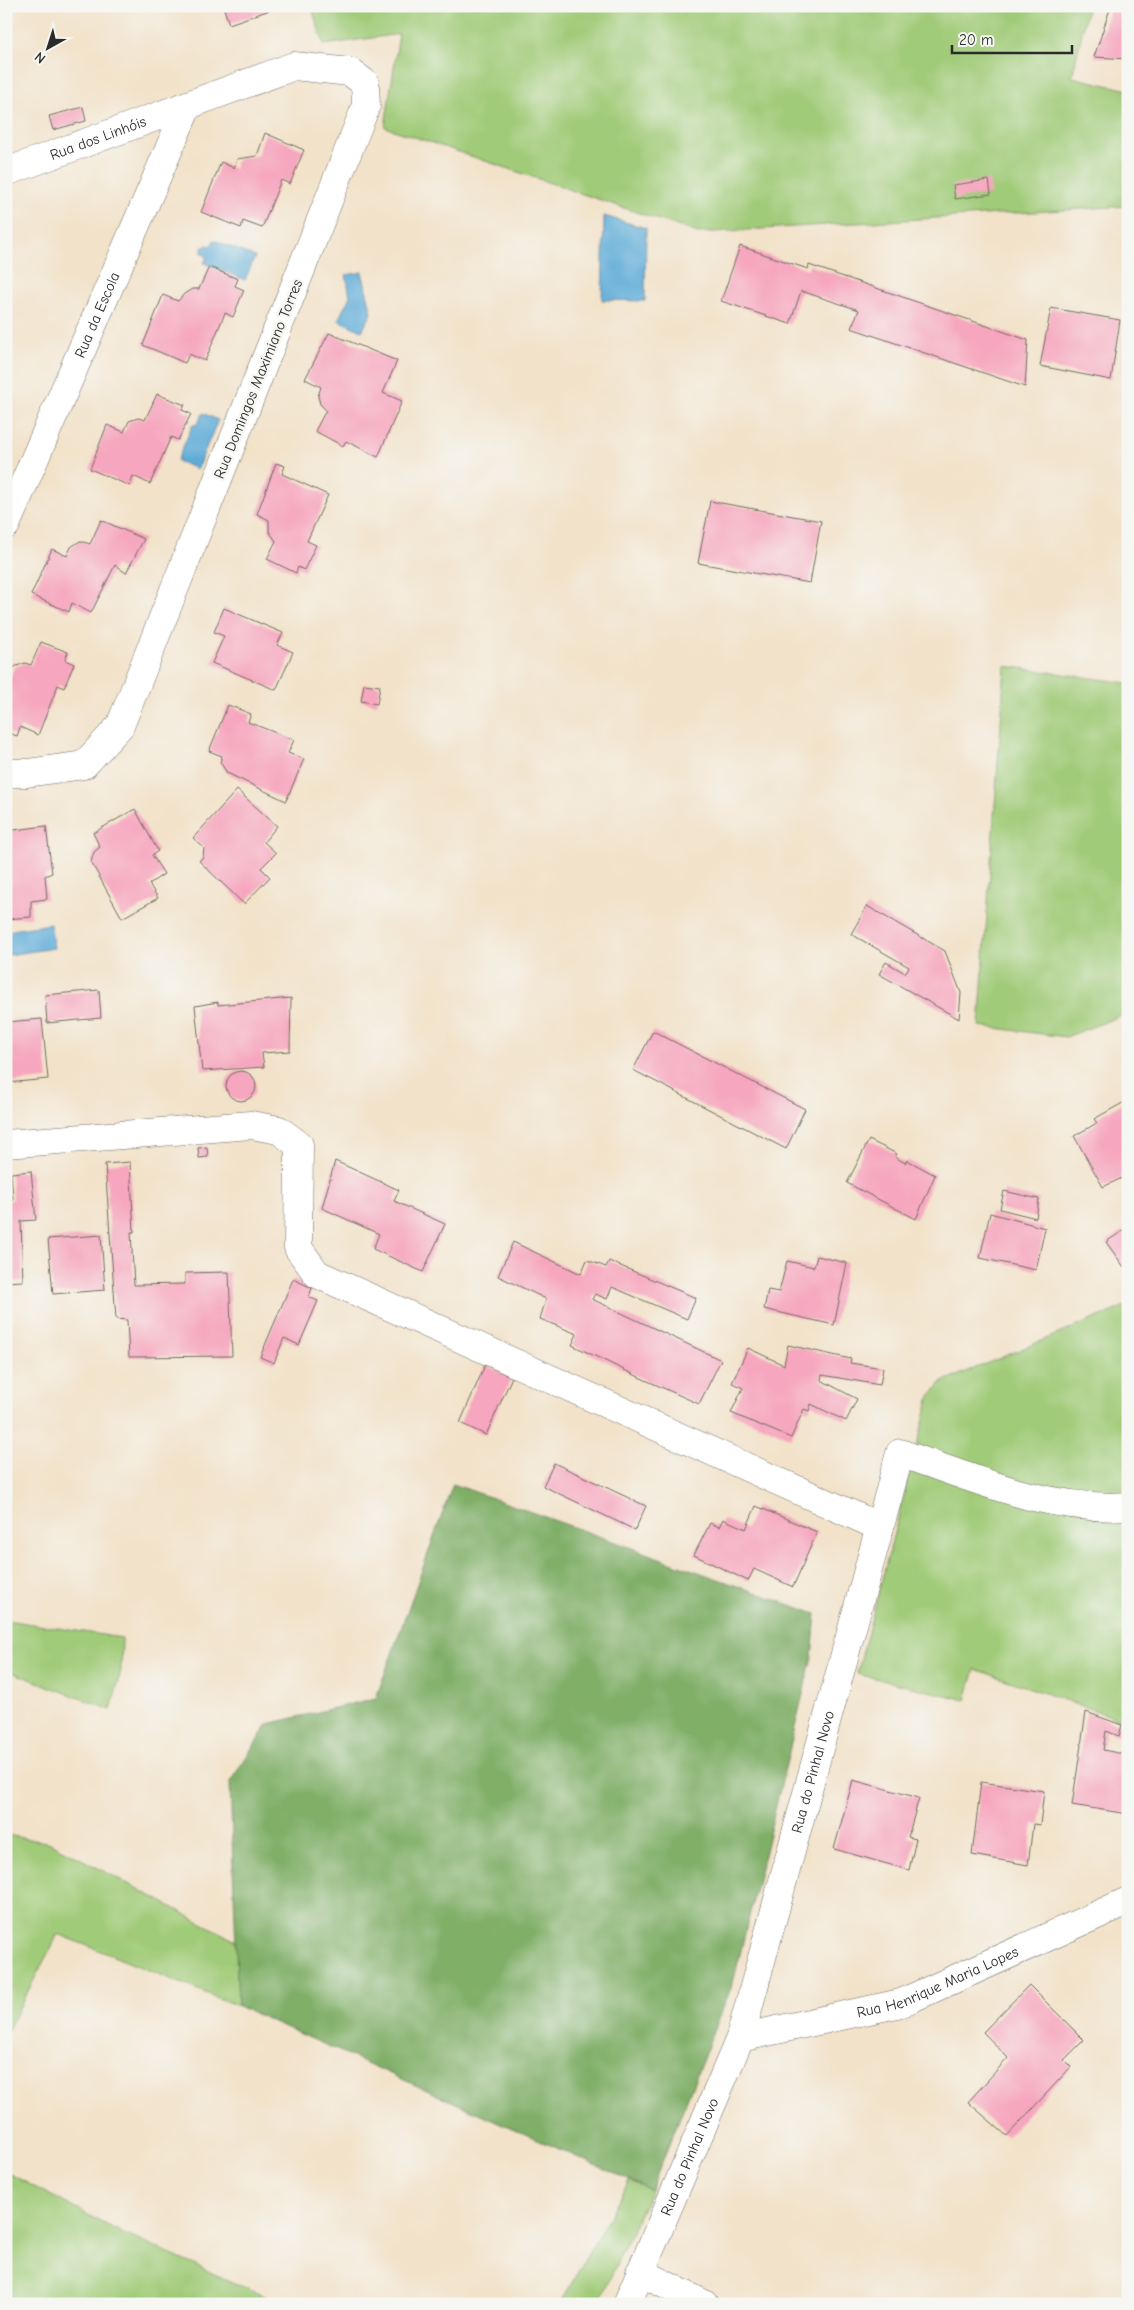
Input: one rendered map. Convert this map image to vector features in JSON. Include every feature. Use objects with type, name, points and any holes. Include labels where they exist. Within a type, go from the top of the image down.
[{"type":"street","name":"Rua Domingos Maximiano Torres","points":[[6,773],[27,773],[84,765],[120,726],[366,106],[366,84],[350,72],[294,66],[188,105]]},
{"type":"street","name":"Rua dos Linhóis","points":[[6,172],[188,105]]},
{"type":"street","name":"Rua da Escola","points":[[6,525],[188,105]]},
{"type":"street","points":[[6,1144],[251,1125],[279,1130],[299,1145],[298,1248],[317,1274],[880,1527]]},
{"type":"street","name":"Rua do Pinhal Novo","points":[[627,2304],[740,2038],[900,1454],[1001,1488],[1056,1502],[1128,1506]]},
{"type":"street","name":"Rua Henrique Maria Lopes","points":[[740,2038],[901,2004],[1128,1901]]},
{"type":"street","points":[[640,2272],[704,2304]]},
{"type":"green space","points":[[311,6],[1088,6],[1072,77],[1128,90],[1128,206],[698,233],[385,127],[399,34],[324,45]]},
{"type":"green space","points":[[1005,666],[1128,683],[1128,1013],[1066,1037],[979,1026]]},
{"type":"green space","points":[[1128,1305],[1128,1722],[975,1669],[966,1700],[857,1674],[930,1396],[942,1382]]},
{"type":"green space","points":[[453,1484],[816,1614],[812,1657],[733,1983],[651,2190],[238,2006],[230,1782],[268,1724],[376,1698]]},
{"type":"green space","points":[[6,1620],[122,1638],[121,1670],[111,1710],[6,1670]]},
{"type":"green space","points":[[6,1835],[51,1843],[236,1941],[238,2006],[58,1934],[6,2033]]},
{"type":"green space","points":[[6,2172],[124,2234],[282,2304],[6,2304]]},
{"type":"green space","points":[[629,2181],[651,2190],[598,2304],[560,2304]]},
{"type":"water","points":[[604,216],[646,228],[645,301],[602,300]]},
{"type":"water","points":[[214,240],[255,257],[245,280],[204,263],[207,257],[202,253],[202,248],[207,245],[211,246]]},
{"type":"water","points":[[362,272],[372,313],[362,331],[338,320],[350,296],[346,275]]},
{"type":"water","points":[[203,413],[218,420],[197,469],[177,461],[193,424],[197,425]]},
{"type":"water","points":[[50,924],[54,948],[8,955],[6,931]]},
{"type":"building","points":[[223,6],[276,6],[276,8],[229,24]]},
{"type":"building","points":[[1111,6],[1128,6],[1128,59],[1094,57]]},
{"type":"building","points":[[83,107],[86,121],[53,130],[49,116]]},
{"type":"building","points":[[265,133],[304,150],[290,184],[281,180],[262,228],[243,221],[241,228],[201,212],[221,162],[234,168],[237,159],[257,156]]},
{"type":"building","points":[[989,180],[991,194],[955,199],[953,185]]},
{"type":"building","points":[[740,246],[808,269],[809,265],[1028,340],[1025,387],[851,328],[859,310],[801,291],[790,324],[721,301]]},
{"type":"building","points":[[209,267],[238,279],[235,286],[244,290],[233,317],[225,313],[205,361],[189,354],[185,363],[143,345],[163,295],[178,301],[192,289],[199,289]]},
{"type":"building","points":[[1051,308],[1120,320],[1111,380],[1040,366]]},
{"type":"building","points":[[329,333],[397,361],[383,393],[402,401],[378,457],[346,441],[343,446],[315,431],[326,410],[320,404],[318,396],[321,387],[305,379]]},
{"type":"building","points":[[157,394],[185,405],[182,410],[191,414],[178,440],[171,437],[150,484],[133,476],[130,486],[90,469],[107,425],[124,432],[129,421],[138,418],[145,420]]},
{"type":"building","points":[[276,463],[285,466],[282,474],[328,495],[307,541],[316,545],[304,570],[298,567],[296,573],[267,559],[276,541],[269,531],[269,520],[257,514]]},
{"type":"building","points":[[710,501],[821,521],[810,583],[698,563]]},
{"type":"building","points":[[101,520],[144,539],[126,573],[115,565],[91,613],[72,603],[69,612],[31,595],[52,549],[67,556],[71,547],[80,541],[90,544]]},
{"type":"building","points":[[224,608],[283,633],[277,645],[293,652],[276,690],[212,663],[224,636],[214,632]]},
{"type":"building","points":[[41,642],[68,652],[65,660],[74,664],[64,688],[58,685],[38,735],[20,727],[17,736],[6,732],[6,677],[10,678],[14,667],[25,663],[31,665]]},
{"type":"building","points":[[364,684],[380,686],[377,704],[361,701]]},
{"type":"building","points":[[228,705],[251,714],[248,722],[294,740],[288,753],[304,759],[286,801],[227,773],[220,762],[222,756],[209,751]]},
{"type":"building","points":[[237,790],[277,826],[264,842],[276,853],[261,868],[270,877],[244,904],[199,861],[203,857],[204,848],[193,838]]},
{"type":"building","points":[[135,809],[158,851],[152,855],[164,874],[149,884],[158,898],[122,918],[91,862],[94,852],[100,847],[93,833]]},
{"type":"building","points":[[46,826],[52,873],[45,876],[47,899],[31,901],[31,917],[6,919],[6,831]]},
{"type":"building","points":[[867,906],[945,951],[961,993],[959,1019],[879,974],[886,962],[905,973],[909,967],[851,934]]},
{"type":"building","points":[[99,990],[101,1018],[47,1023],[45,995]]},
{"type":"building","points":[[291,998],[290,1051],[262,1053],[264,1067],[202,1071],[195,1006],[218,1002],[218,1005]]},
{"type":"building","points":[[42,1019],[48,1079],[6,1083],[6,1022]]},
{"type":"building","points":[[653,1031],[805,1109],[786,1149],[633,1070]]},
{"type":"building","points":[[241,1071],[247,1072],[255,1080],[255,1092],[247,1100],[241,1101],[235,1100],[227,1092],[226,1086],[227,1080],[235,1072]]},
{"type":"building","points":[[1128,1100],[1128,1175],[1103,1187],[1074,1136],[1097,1123],[1094,1119]]},
{"type":"building","points":[[869,1140],[897,1154],[895,1157],[905,1163],[907,1160],[935,1175],[916,1219],[847,1183]]},
{"type":"building","points":[[207,1147],[208,1157],[199,1158],[198,1148]]},
{"type":"building","points":[[335,1161],[399,1190],[394,1201],[445,1224],[423,1272],[373,1249],[379,1234],[322,1208]]},
{"type":"building","points":[[130,1162],[134,1232],[131,1232],[134,1285],[185,1284],[185,1273],[229,1272],[232,1356],[129,1357],[127,1320],[116,1319],[105,1164]]},
{"type":"building","points":[[31,1171],[36,1220],[21,1221],[23,1281],[6,1282],[6,1201],[13,1200],[11,1173]]},
{"type":"building","points":[[1004,1191],[1039,1199],[1036,1218],[1000,1209]]},
{"type":"building","points":[[990,1213],[1045,1228],[1036,1270],[980,1258]]},
{"type":"building","points":[[1124,1230],[1128,1235],[1128,1264],[1124,1267],[1106,1242]]},
{"type":"building","points":[[101,1235],[105,1290],[53,1294],[48,1239]]},
{"type":"building","points":[[513,1242],[581,1274],[587,1260],[606,1267],[609,1261],[696,1298],[687,1319],[612,1287],[607,1299],[595,1294],[592,1299],[721,1360],[699,1404],[572,1345],[577,1334],[540,1319],[546,1299],[498,1276]]},
{"type":"building","points":[[817,1256],[847,1263],[834,1325],[764,1309],[768,1290],[779,1292],[787,1261],[814,1267]]},
{"type":"building","points":[[293,1279],[312,1288],[309,1297],[318,1301],[299,1345],[284,1338],[274,1363],[260,1357]]},
{"type":"building","points":[[788,1345],[851,1359],[850,1363],[883,1368],[880,1385],[822,1375],[821,1380],[857,1399],[846,1421],[811,1404],[809,1411],[804,1409],[791,1438],[731,1413],[743,1388],[732,1383],[748,1348],[784,1365]]},
{"type":"building","points":[[485,1365],[512,1377],[486,1435],[460,1423]]},
{"type":"building","points":[[554,1463],[646,1506],[635,1530],[543,1486]]},
{"type":"building","points":[[756,1506],[817,1532],[793,1587],[754,1569],[748,1581],[694,1555],[710,1523],[719,1527],[723,1519],[746,1529]]},
{"type":"building","points":[[1086,1712],[1122,1725],[1119,1736],[1106,1731],[1103,1750],[1128,1755],[1128,1814],[1072,1805]]},
{"type":"building","points":[[853,1780],[919,1798],[908,1837],[916,1839],[909,1870],[834,1849]]},
{"type":"building","points":[[981,1782],[1044,1791],[1040,1825],[1033,1824],[1028,1865],[972,1855]]},
{"type":"building","points":[[1029,1985],[1084,2040],[1064,2060],[1071,2067],[1007,2136],[968,2102],[1008,2058],[983,2032]]}]
